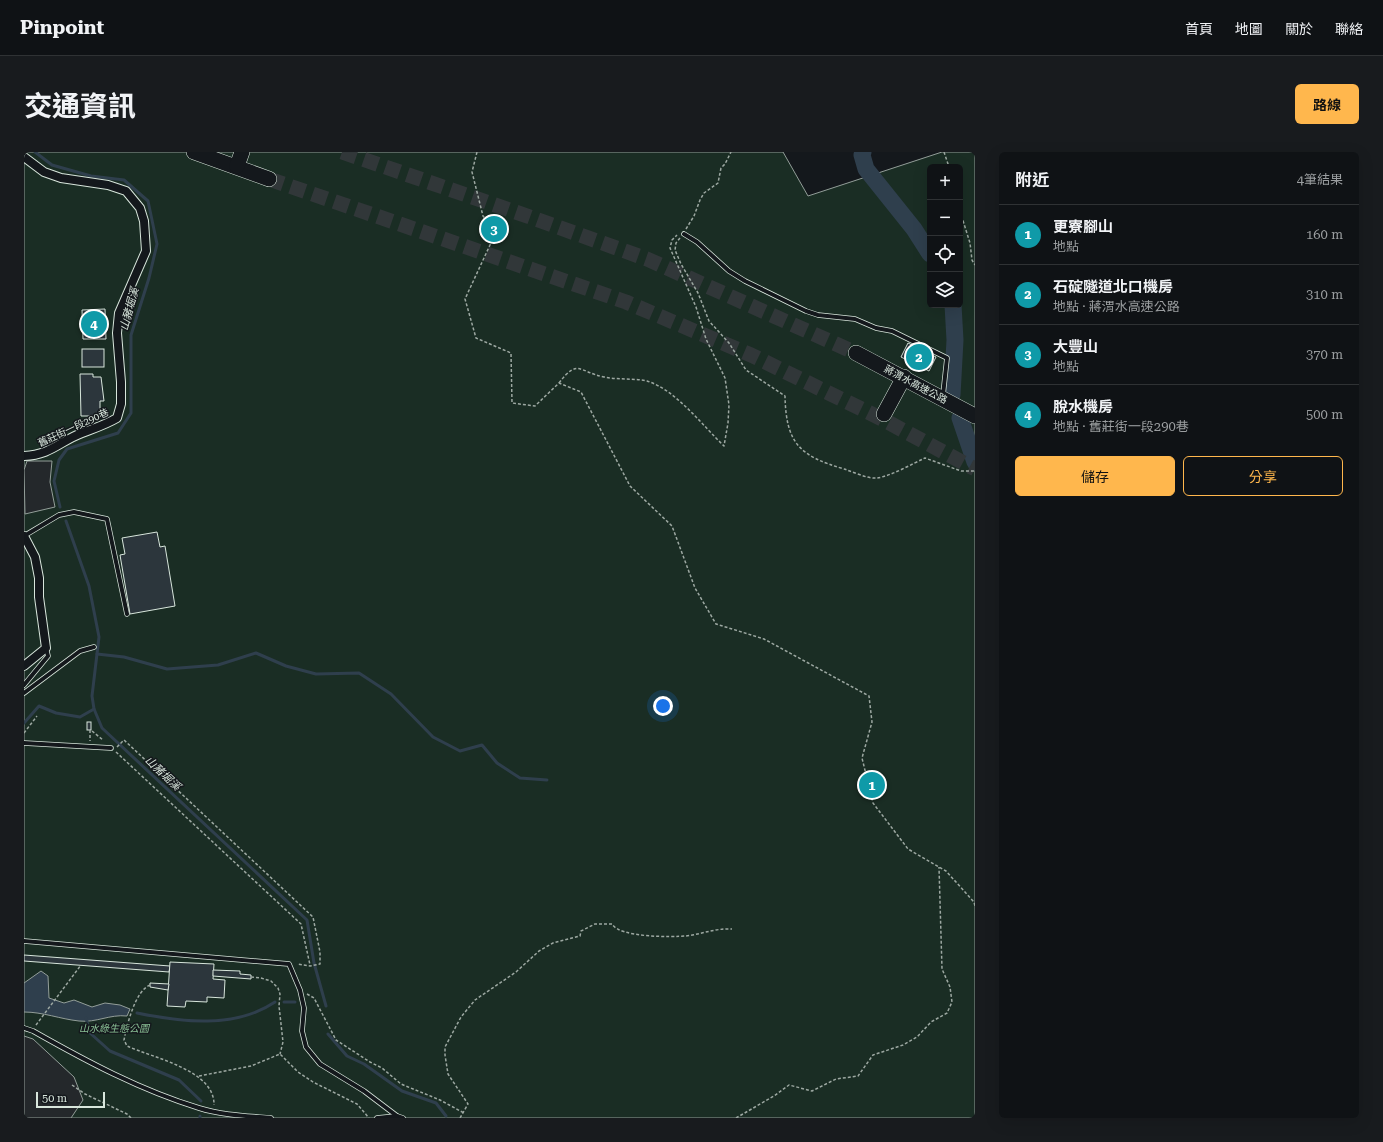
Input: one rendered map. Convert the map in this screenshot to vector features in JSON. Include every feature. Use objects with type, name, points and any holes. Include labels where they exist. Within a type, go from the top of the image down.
[{"type":"highway","points":[[195,152],[269,178]]},
{"type":"highway","points":[[237,166],[242,152]]},
{"type":"highway","name":"蔣渭水高速公路","points":[[856,353],[904,377],[975,416]]},
{"type":"highway","points":[[884,414],[904,377]]},
{"type":"street","name":"舊莊街一段290巷","points":[[24,157],[44,172],[61,178],[108,185],[126,191],[140,208],[146,235],[146,252],[119,313],[117,333],[121,382],[121,404],[117,418],[104,426],[82,433],[46,452],[24,456]]},
{"type":"street","points":[[24,536],[35,557],[39,578],[39,596],[46,648],[24,666]]},
{"type":"lane","points":[[684,234],[697,242],[729,271],[745,281],[806,311],[818,315],[855,319],[876,328],[892,330],[947,358],[943,398]]},
{"type":"lane","points":[[24,536],[59,515],[74,512],[107,518],[127,614]]},
{"type":"lane","points":[[24,693],[80,651],[94,647]]},
{"type":"lane","points":[[24,685],[48,656],[46,648]]},
{"type":"lane","points":[[24,743],[90,746],[112,749]]},
{"type":"lane","points":[[24,941],[289,964],[300,990],[304,1008],[302,1031],[306,1047],[320,1064],[364,1091],[397,1116],[402,1118]]},
{"type":"lane","points":[[24,1028],[33,1031],[94,1065],[153,1092],[200,1108],[271,1118]]},
{"type":"lane","points":[[377,1118],[397,1116]]},
{"type":"path","points":[[477,152],[472,172],[483,216],[496,232],[465,299],[476,338],[511,353],[512,403],[535,406],[559,383],[569,370],[577,368],[602,376],[634,379],[658,386],[670,393],[724,446],[729,405],[725,378],[706,339],[696,307],[670,248],[672,240],[677,235],[684,234]]},
{"type":"path","points":[[731,152],[721,168],[718,183],[704,193],[684,234],[676,243],[675,250],[681,264],[698,293],[705,314],[729,343],[746,370],[785,396],[787,426],[794,440],[801,449],[822,463],[875,478],[925,458],[961,471],[975,471]]},
{"type":"path","points":[[944,152],[948,164]]},
{"type":"path","points":[[963,221],[970,243],[972,260],[975,265]]},
{"type":"path","points":[[559,383],[581,392],[630,486],[672,526],[695,588],[716,624],[764,639],[869,696],[872,722],[862,758],[872,803],[908,849],[946,871],[974,902],[975,906]]},
{"type":"path","points":[[24,733],[37,716]]},
{"type":"path","points":[[90,746],[91,730],[301,924],[310,966]]},
{"type":"path","points":[[112,749],[124,740],[313,917],[320,952],[320,964],[310,966],[289,964]]},
{"type":"path","points":[[736,1118],[774,1096],[789,1085],[812,1091],[836,1079],[858,1076],[873,1055],[903,1045],[916,1037],[931,1022],[947,1012],[952,1002],[950,987],[942,969],[939,867]]},
{"type":"path","points":[[460,1118],[468,1104],[448,1074],[446,1048],[461,1016],[475,1000],[516,972],[539,951],[553,943],[580,936],[581,931],[595,924],[612,924],[614,927],[623,931],[648,936],[685,936],[720,929],[732,929]]},
{"type":"path","points":[[39,1019],[81,965]]},
{"type":"path","points":[[251,977],[271,981],[278,988],[280,994],[279,1006],[283,1042],[280,1054]]},
{"type":"path","points":[[150,985],[140,993],[134,1007],[124,1040],[127,1046],[199,1076],[214,1098],[214,1111]]},
{"type":"path","points":[[300,990],[314,998],[336,1040],[382,1068],[401,1084],[440,1100],[464,1113]]},
{"type":"path","points":[[199,1076],[251,1066],[280,1054]]},
{"type":"path","points":[[280,1054],[298,1072],[313,1082],[357,1104],[368,1118]]},
{"type":"path","points":[[72,1085],[85,1094],[127,1114],[131,1118]]},
{"type":"green space","name":"山水綠生態公園","points":[[24,152],[783,152],[808,196],[942,152],[975,152],[975,1118],[24,1118]]},
{"type":"shaded area","points":[[27,461],[52,461],[50,482],[55,507],[25,514],[24,470]]},
{"type":"shaded area","points":[[24,1036],[33,1039],[74,1077],[83,1100],[71,1118],[24,1118]]},
{"type":"water","points":[[41,971],[48,976],[49,998],[64,1003],[74,1000],[92,1007],[105,1003],[120,1005],[130,1009],[127,1016],[115,1016],[91,1021],[79,1021],[38,1013],[24,1012],[24,983]]},
{"type":"building","points":[[105,309],[106,339],[83,339],[82,310]]},
{"type":"building","points":[[908,343],[936,357],[929,371],[901,357]]},
{"type":"building","points":[[82,349],[104,349],[104,367],[82,367]]},
{"type":"building","points":[[80,374],[93,374],[93,377],[101,377],[104,401],[100,401],[100,416],[81,416]]},
{"type":"building","points":[[157,532],[160,547],[165,546],[175,606],[130,614],[120,555],[125,554],[122,538]]},
{"type":"building","points":[[87,722],[91,722],[91,730],[87,730]]},
{"type":"building","points":[[24,955],[170,966],[169,972],[24,961]]},
{"type":"building","points":[[170,962],[214,964],[213,979],[225,980],[224,998],[207,997],[207,1002],[186,1001],[185,1007],[167,1006]]},
{"type":"building","points":[[213,970],[240,971],[240,974],[251,975],[251,979],[213,976]]},
{"type":"building","points":[[150,983],[169,984],[168,990],[150,987]]},
{"type":"waterway","name":"山豬堀溪","points":[[35,152],[52,165],[91,176],[124,180],[148,201],[157,244],[149,278],[131,335],[131,413],[118,433],[67,449],[59,460],[54,481],[60,507]]},
{"type":"waterway","points":[[863,152],[862,155],[866,169],[914,229],[927,249]]},
{"type":"waterway","points":[[952,395],[955,340],[953,308]]},
{"type":"waterway","points":[[960,418],[975,462]]},
{"type":"waterway","name":"山豬堀溪","points":[[66,521],[89,586],[99,637],[92,696],[94,709],[102,728],[307,920],[314,963],[326,1006]]},
{"type":"waterway","points":[[97,654],[124,657],[167,669],[218,665],[256,653],[286,666],[316,674],[359,673],[391,694],[433,737],[460,751],[482,745],[497,763],[520,778],[547,780]]},
{"type":"waterway","points":[[24,723],[39,706],[56,713],[80,717],[94,709]]},
{"type":"waterway","name":"山豬堀溪","points":[[137,1013],[189,1021],[225,1020],[259,1011],[275,1002]]},
{"type":"waterway","name":"山豬堀溪","points":[[284,1002],[295,1002]]},
{"type":"waterway","name":"山豬堀溪","points":[[86,1018],[90,1033],[110,1051],[179,1080],[201,1101]]},
{"type":"waterway","points":[[328,1034],[347,1056],[364,1064],[402,1091],[436,1103],[446,1116]]},
{"type":"tunnel","points":[[342,152],[647,259],[856,353]]},
{"type":"tunnel","points":[[269,179],[626,302],[751,355],[882,419],[975,469]]},
{"type":"place","name":"大豐山","points":[[494,229]]},
{"type":"place","name":"脫水機房","points":[[94,324]]},
{"type":"place","name":"石碇隧道北口機房","points":[[919,357]]},
{"type":"place","name":"更寮腳山","points":[[872,785]]}]
